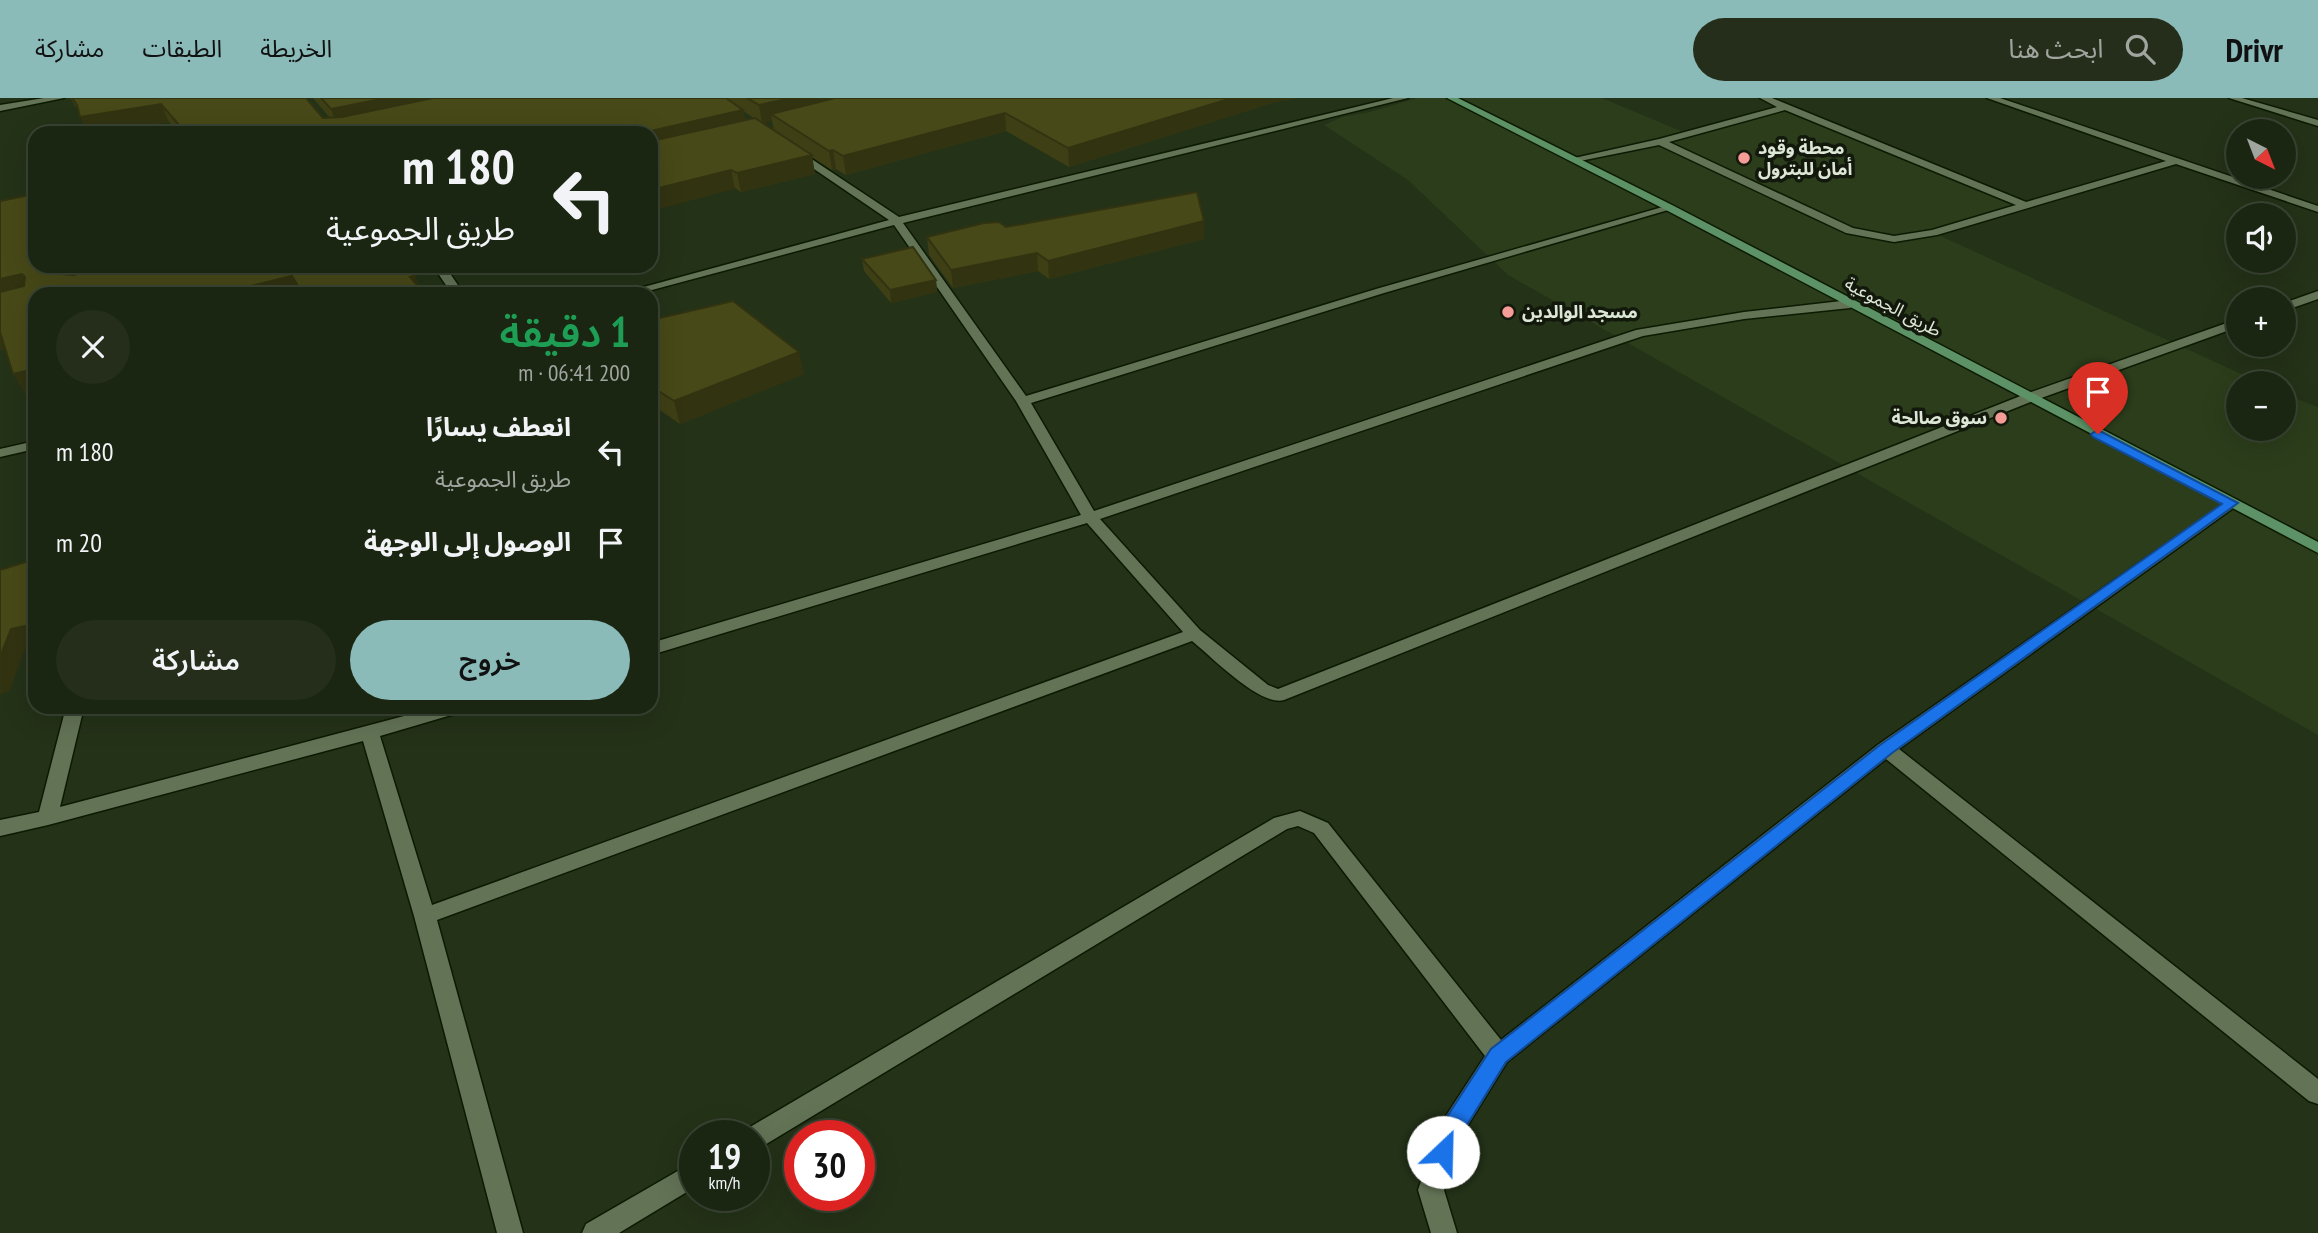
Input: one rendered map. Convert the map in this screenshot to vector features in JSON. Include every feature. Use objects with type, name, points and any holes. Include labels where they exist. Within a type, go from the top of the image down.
[{"type":"main road","name":"طريق الجموعية","points":[[1451,98],[1670,208],[2318,548]]},
{"type":"street","points":[[0,108],[60,98]]},
{"type":"street","points":[[650,287],[897,221],[1404,98]]},
{"type":"street","points":[[1765,98],[2027,206]]},
{"type":"street","points":[[1991,98],[2318,209]]},
{"type":"street","points":[[2233,98],[2318,123]]},
{"type":"street","points":[[1575,159],[1660,142],[1786,107]]},
{"type":"street","points":[[1660,142],[1850,231],[1894,239],[1933,233],[2176,161]]},
{"type":"street","points":[[783,144],[897,221],[1023,401],[1090,517],[1194,634],[1262,689],[1278,696],[2028,398],[2226,327]]},
{"type":"street","points":[[1023,401],[1380,291],[1670,208]]},
{"type":"street","points":[[2296,303],[2318,295]]},
{"type":"street","points":[[658,647],[1090,517],[1640,333],[1764,311],[1850,304]]},
{"type":"street","points":[[0,453],[28,446]]},
{"type":"street","points":[[1444,1233],[1431,1190],[1449,1133],[1499,1055],[1886,749],[2231,503]]},
{"type":"street","points":[[425,916],[1194,634]]},
{"type":"street","points":[[48,818],[73,714]]},
{"type":"street","points":[[0,828],[48,818],[435,714]]},
{"type":"street","points":[[370,733],[425,916],[510,1233]]},
{"type":"street","points":[[1886,749],[2318,1093]]},
{"type":"street","points":[[770,1128],[1281,823],[1300,818],[1321,828],[1499,1055]]},
{"type":"street","points":[[595,1233],[679,1183]]},
{"type":"shaded area","name":"سوق صالحة","points":[[1417,98],[1602,98],[1688,134],[1786,107],[2027,206],[1934,233],[2235,371],[2226,371],[2226,441],[2296,441],[2296,399],[2318,407],[2318,735],[1508,275],[1408,180],[1324,125],[1342,117]]},
{"type":"building","points":[[72,98],[306,98],[323,118],[342,117],[433,98],[726,98],[743,110],[658,129],[658,126],[180,126],[161,104],[80,117]]},
{"type":"building","points":[[321,98],[386,98],[331,109]]},
{"type":"building","points":[[747,98],[791,98],[759,105]]},
{"type":"building","points":[[835,98],[1232,98],[1068,148],[1005,113],[843,156],[833,150],[829,151],[771,114]]},
{"type":"building","points":[[755,118],[812,155],[737,173],[731,170],[658,188],[658,139]]},
{"type":"building","points":[[1197,192],[1204,221],[1048,261],[1037,253],[951,270],[927,237],[984,223],[999,222],[1006,227]]},
{"type":"building","points":[[28,195],[28,273],[412,273],[415,276],[410,277],[419,287],[299,287],[292,276],[247,287],[28,287],[28,371],[13,374],[0,332],[0,292],[24,286],[25,277],[22,274],[0,279],[0,201]]},
{"type":"building","points":[[913,247],[936,280],[890,290],[862,259]]},
{"type":"building","points":[[733,301],[799,352],[674,401],[658,391],[658,318]]},
{"type":"building","points":[[28,561],[28,625],[11,629],[0,657],[0,570]]},
{"type":"place","name":"محطة وقود أمان للبترول","points":[[1744,158]]},
{"type":"place","name":"مسجد الوالدين","points":[[1508,312]]},
{"type":"place","name":"سوق صالحة","points":[[2001,418]]},
{"type":"route","points":[[1443,1152],[1449,1133],[1499,1055],[1886,749],[2231,503],[2098,434]]}]
